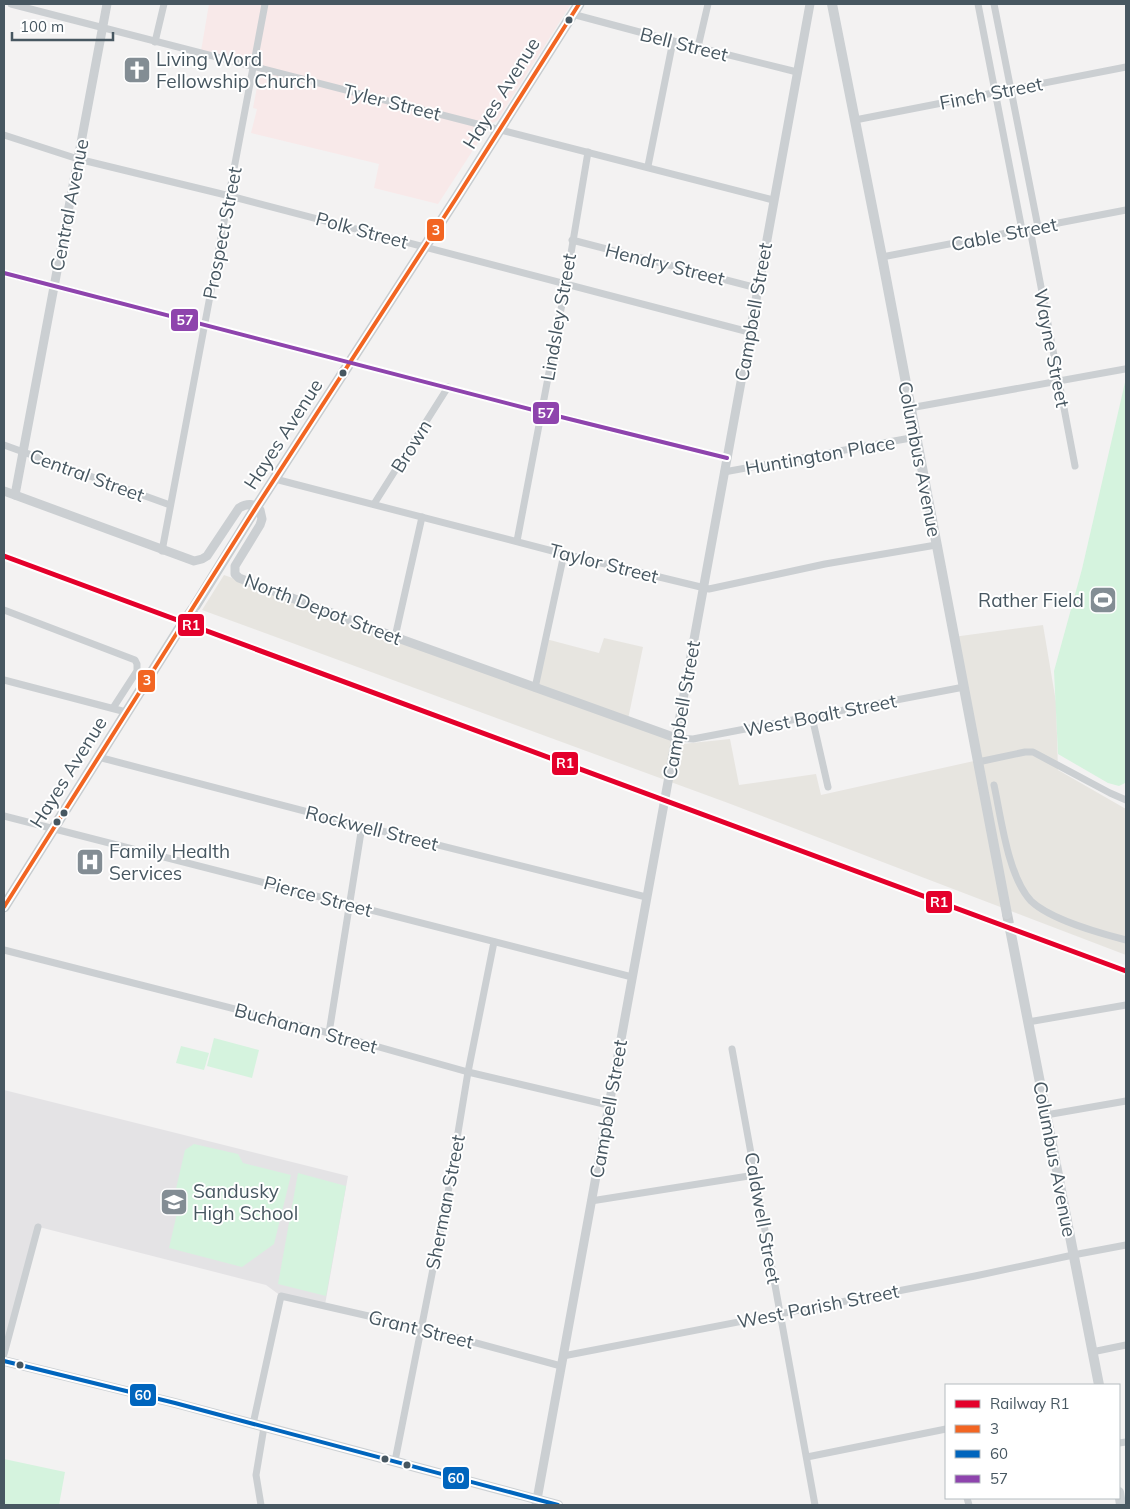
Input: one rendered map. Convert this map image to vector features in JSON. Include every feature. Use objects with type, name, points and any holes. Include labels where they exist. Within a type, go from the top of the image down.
[{"type":"main road","name":"Hayes Avenue","points":[[195,606],[257,506],[426,246],[579,4]]},
{"type":"main road","name":"Columbus Avenue","points":[[832,4],[856,120],[1007,914]]},
{"type":"main road","name":"Hayes Avenue","points":[[4,907],[178,631]]},
{"type":"main road","name":"Columbus Avenue","points":[[1011,934],[1099,1384]]},
{"type":"main road","points":[[4,1361],[395,1461],[536,1502],[558,1505]]},
{"type":"street","name":"Tyler Street","points":[[11,4],[648,166],[773,200]]},
{"type":"street","name":"Central Avenue","points":[[15,495],[108,4]]},
{"type":"street","points":[[155,42],[164,4]]},
{"type":"street","name":"Prospect Street","points":[[162,551],[265,4]]},
{"type":"street","points":[[698,47],[708,4]]},
{"type":"street","name":"Campbell Street","points":[[536,1502],[810,4]]},
{"type":"street","name":"Wayne Street","points":[[978,4],[1059,381],[1075,466]]},
{"type":"street","points":[[994,4],[1038,227]]},
{"type":"street","name":"Bell Street","points":[[572,14],[797,72]]},
{"type":"street","points":[[648,166],[672,41]]},
{"type":"street","name":"Finch Street","points":[[856,120],[1126,67]]},
{"type":"street","name":"Polk Street","points":[[4,135],[78,159],[426,246],[749,332]]},
{"type":"street","name":"Lindsley Street","points":[[517,541],[566,283],[588,152]]},
{"type":"street","name":"Cable Street","points":[[882,257],[1126,210]]},
{"type":"street","name":"Hendry Street","points":[[572,240],[757,288]]},
{"type":"street","points":[[4,273],[541,412],[727,458]]},
{"type":"street","points":[[910,408],[1125,369]]},
{"type":"street","name":"Brown","points":[[374,504],[448,387]]},
{"type":"street","name":"Huntington Place","points":[[724,472],[916,437]]},
{"type":"street","name":"Central Street","points":[[4,445],[170,505]]},
{"type":"street","name":"Taylor Street","points":[[275,479],[564,554],[709,589],[825,564],[936,546]]},
{"type":"street","points":[[4,491],[191,561],[202,560],[207,556],[240,508],[248,504],[257,506]]},
{"type":"street","name":"North Depot Street","points":[[257,506],[261,512],[261,522],[236,564],[234,569],[237,576],[395,637],[676,738]]},
{"type":"street","points":[[395,637],[422,517]]},
{"type":"street","points":[[535,688],[564,554]]},
{"type":"street","points":[[4,610],[135,660],[137,664],[136,671],[113,708]]},
{"type":"street","points":[[4,680],[126,712]]},
{"type":"street","name":"West Boalt Street","points":[[676,738],[684,740],[693,739],[964,687]]},
{"type":"street","points":[[812,717],[828,787]]},
{"type":"street","points":[[978,762],[1033,752],[1126,800]]},
{"type":"street","name":"Rockwell Street","points":[[98,757],[362,826],[646,897]]},
{"type":"street","points":[[994,784],[1012,867],[1028,897],[1041,908],[1065,920],[1126,940]]},
{"type":"street","name":"Pierce Street","points":[[4,816],[632,977]]},
{"type":"street","points":[[329,1033],[362,826]]},
{"type":"street","name":"Sherman Street","points":[[395,1461],[448,1193],[468,1072],[494,942]]},
{"type":"street","name":"Buchanan Street","points":[[4,950],[329,1033],[468,1072],[608,1105]]},
{"type":"street","points":[[1028,1022],[1126,1005]]},
{"type":"street","name":"Caldwell Street","points":[[732,1049],[816,1505]]},
{"type":"street","points":[[1046,1115],[1126,1101]]},
{"type":"street","points":[[591,1201],[756,1175]]},
{"type":"street","points":[[4,1354],[38,1227]]},
{"type":"street","name":"West Parish Street","points":[[562,1356],[1126,1245]]},
{"type":"street","name":"Grant Street","points":[[253,1424],[281,1296],[421,1328],[561,1366]]},
{"type":"street","points":[[1092,1352],[1126,1345]]},
{"type":"street","points":[[261,1505],[256,1475],[264,1427]]},
{"type":"street","points":[[807,1457],[945,1429]]},
{"type":"shaded area","points":[[209,4],[571,4],[497,121],[490,124],[438,204],[374,188],[379,164],[251,133],[257,109],[253,108],[261,66],[201,51]]},
{"type":"shaded area","points":[[224,575],[535,684],[546,639],[599,653],[604,638],[643,647],[627,724],[682,744],[730,739],[739,785],[816,774],[821,795],[974,761],[953,637],[1043,625],[1056,702],[1058,770],[1126,809],[1126,955],[728,803],[202,610]]},
{"type":"shaded area","name":"Sandusky High School","points":[[4,1090],[348,1176],[325,1305],[281,1296],[266,1285],[39,1227],[4,1354]]},
{"type":"green space","points":[[1126,378],[1126,779],[1125,783],[1119,786],[1108,783],[1058,754],[1054,671],[1082,569]]},
{"type":"green space","points":[[214,1038],[259,1050],[252,1078],[207,1066]]},
{"type":"green space","points":[[181,1046],[209,1053],[204,1070],[176,1063]]},
{"type":"green space","points":[[194,1144],[238,1154],[243,1163],[291,1175],[274,1244],[242,1267],[169,1248],[180,1200],[175,1193],[185,1150]]},
{"type":"green space","points":[[298,1173],[346,1186],[326,1296],[278,1284]]},
{"type":"green space","points":[[4,1459],[65,1472],[59,1505],[4,1505]]},
{"type":"tunnel","points":[[178,631],[195,606]]},
{"type":"tunnel","points":[[1007,914],[1011,934]]},
{"type":"rail line","name":"R1","points":[[4,556],[1126,971]]},
{"type":"transit line","name":"3","points":[[4,907],[257,506],[457,197],[579,4]]},
{"type":"transit line","name":"57","points":[[4,273],[541,412],[727,458]]},
{"type":"transit line","name":"60","points":[[4,1361],[175,1403],[558,1505]]},
{"type":"place","name":"Living Word Fellowship Church","points":[[137,70]]},
{"type":"place","name":"Rather Field","points":[[1103,600]]},
{"type":"place","name":"Family Health Services","points":[[90,862]]},
{"type":"place","name":"Sandusky High School","points":[[174,1202]]}]
